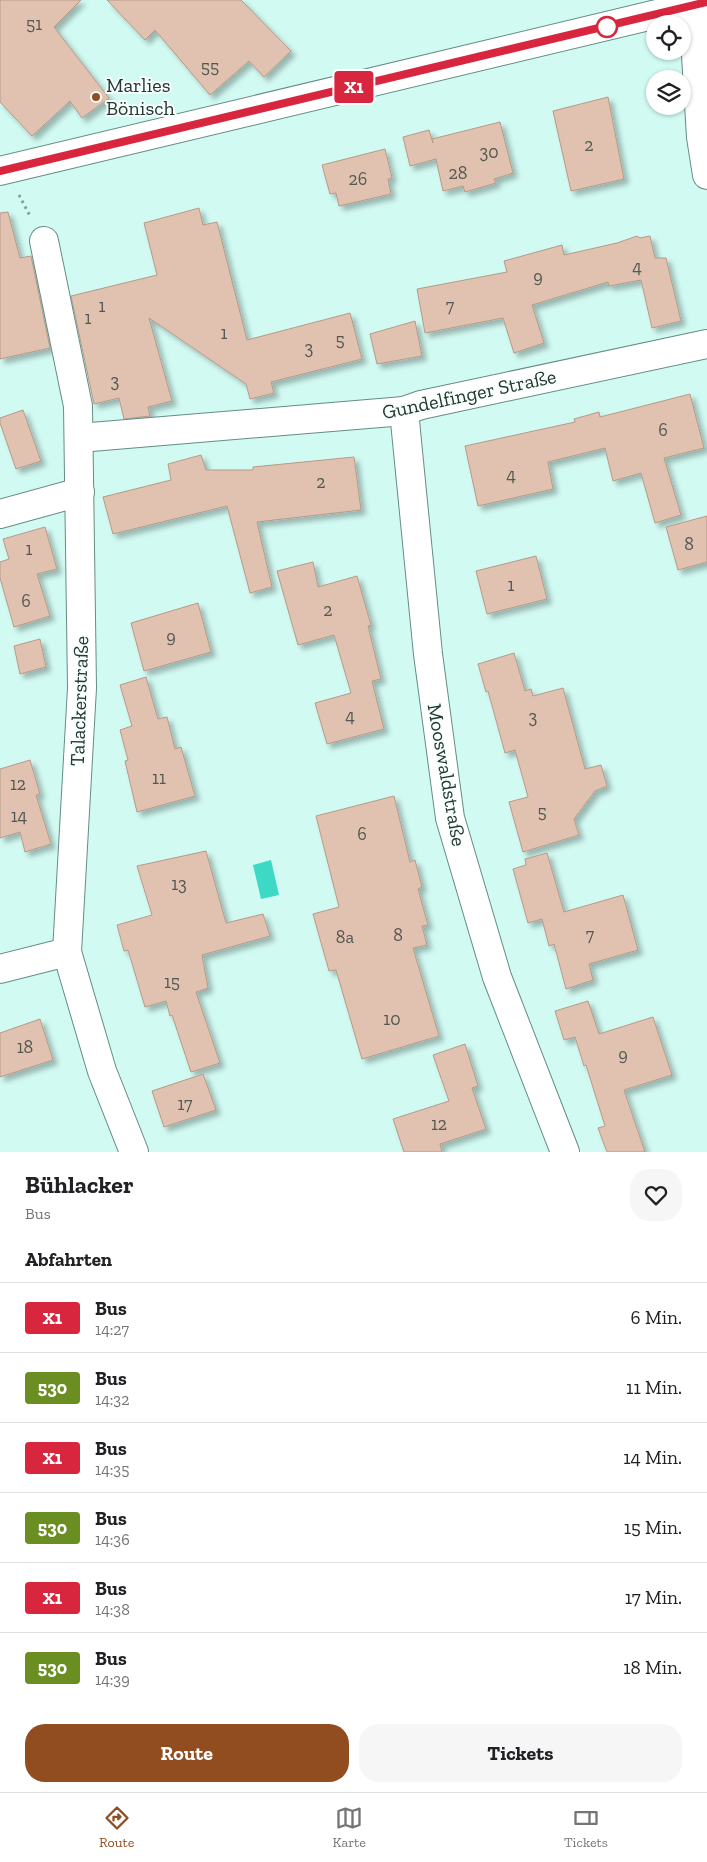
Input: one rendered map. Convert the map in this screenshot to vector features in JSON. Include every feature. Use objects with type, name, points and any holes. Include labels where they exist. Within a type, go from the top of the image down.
[{"type":"street","points":[[0,171],[698,3],[701,137],[707,175]]},
{"type":"street","name":"Talackerstraße","points":[[44,241],[78,406],[82,688],[67,952],[102,1071],[134,1152]]},
{"type":"street","name":"Gundelfinger Straße","points":[[79,438],[404,411],[421,404],[707,344]]},
{"type":"street","name":"Mooswaldstraße","points":[[404,411],[428,654],[450,818],[497,977],[565,1152]]},
{"type":"street","points":[[0,514],[80,492]]},
{"type":"street","points":[[0,968],[67,952]]},
{"type":"path","points":[[0,171],[17,191],[44,241]]},
{"type":"shaded area","points":[[271,860],[279,895],[261,899],[253,865]]},
{"type":"building","points":[[0,0],[81,0],[54,27],[109,98],[82,118],[70,101],[32,136],[0,102]]},
{"type":"building","points":[[107,0],[241,0],[291,51],[264,77],[249,61],[210,95],[155,30],[145,40]]},
{"type":"building","points":[[608,97],[624,179],[571,191],[553,111]]},
{"type":"building","points":[[500,122],[513,173],[494,179],[496,183],[465,192],[463,186],[443,191],[436,159],[410,166],[403,137],[429,130],[433,143],[432,139]]},
{"type":"building","points":[[385,149],[392,178],[388,179],[391,194],[339,206],[336,193],[330,194],[322,165]]},
{"type":"building","points":[[199,208],[203,225],[217,222],[247,340],[350,313],[362,359],[271,382],[274,393],[250,399],[246,384],[149,318],[172,401],[148,407],[150,416],[124,419],[119,398],[94,404],[71,296],[157,275],[144,223]]},
{"type":"building","points":[[8,212],[20,258],[31,256],[50,348],[0,359],[0,213]]},
{"type":"building","points":[[637,236],[640,238],[650,236],[655,258],[666,258],[681,321],[652,328],[641,280],[609,286],[608,282],[532,305],[544,343],[514,353],[503,318],[425,333],[417,289],[507,272],[504,261],[562,245],[564,255],[617,243]]},
{"type":"building","points":[[415,321],[422,356],[377,364],[370,334]]},
{"type":"building","points":[[690,394],[704,448],[664,458],[681,515],[655,523],[641,473],[613,481],[605,448],[548,462],[553,489],[478,506],[465,446],[575,422],[574,419],[599,412],[600,417]]},
{"type":"building","points":[[23,410],[41,461],[16,469],[0,418]]},
{"type":"building","points":[[201,455],[206,470],[253,470],[253,467],[354,457],[361,510],[257,522],[272,587],[250,593],[227,506],[113,534],[103,497],[171,480],[168,464]]},
{"type":"building","points":[[707,516],[707,562],[678,570],[666,527]]},
{"type":"building","points":[[45,527],[57,569],[37,574],[50,616],[14,627],[0,578],[0,562],[9,559],[3,539]]},
{"type":"building","points":[[536,556],[547,599],[487,614],[476,571]]},
{"type":"building","points":[[313,562],[318,587],[357,576],[371,625],[368,626],[381,679],[372,681],[384,729],[327,744],[315,703],[351,693],[334,635],[298,645],[277,571]]},
{"type":"building","points":[[198,603],[211,652],[144,671],[131,623]]},
{"type":"building","points":[[40,639],[46,667],[20,674],[14,646]]},
{"type":"building","points":[[514,653],[525,691],[531,689],[533,696],[563,688],[585,769],[601,765],[607,786],[595,791],[574,819],[579,835],[523,852],[509,802],[528,797],[515,750],[505,753],[488,691],[486,692],[478,664]]},
{"type":"building","points":[[146,677],[158,719],[167,717],[175,749],[181,747],[195,796],[137,812],[125,761],[128,760],[120,730],[132,726],[120,685]]},
{"type":"building","points":[[30,760],[40,794],[36,795],[51,844],[25,852],[20,832],[0,838],[0,769]]},
{"type":"building","points":[[394,796],[410,862],[415,860],[422,887],[418,889],[428,925],[422,926],[427,945],[413,948],[439,1036],[362,1059],[336,970],[329,971],[313,914],[339,907],[316,816]]},
{"type":"building","points":[[206,851],[226,923],[263,914],[270,936],[202,955],[208,988],[196,992],[220,1063],[191,1072],[166,1001],[145,1007],[128,950],[124,951],[117,925],[152,915],[137,866]]},
{"type":"building","points":[[547,853],[564,912],[623,895],[638,950],[589,964],[593,980],[566,989],[554,944],[549,946],[542,919],[528,923],[513,869],[526,865],[525,859]]},
{"type":"building","points":[[588,1001],[599,1034],[653,1017],[672,1075],[624,1090],[645,1152],[607,1152],[598,1128],[605,1126],[586,1065],[584,1066],[575,1037],[564,1040],[555,1011]]},
{"type":"building","points":[[40,1019],[53,1060],[0,1077],[0,1033]]},
{"type":"building","points":[[465,1044],[478,1086],[472,1088],[486,1129],[440,1144],[442,1152],[404,1152],[393,1119],[449,1101],[433,1055]]},
{"type":"building","points":[[203,1074],[216,1110],[164,1127],[152,1091]]},
{"type":"bus line","name":"X1","points":[[0,171],[707,2]]},
{"type":"place","name":"Marlies Bönisch","points":[[96,97]]}]
